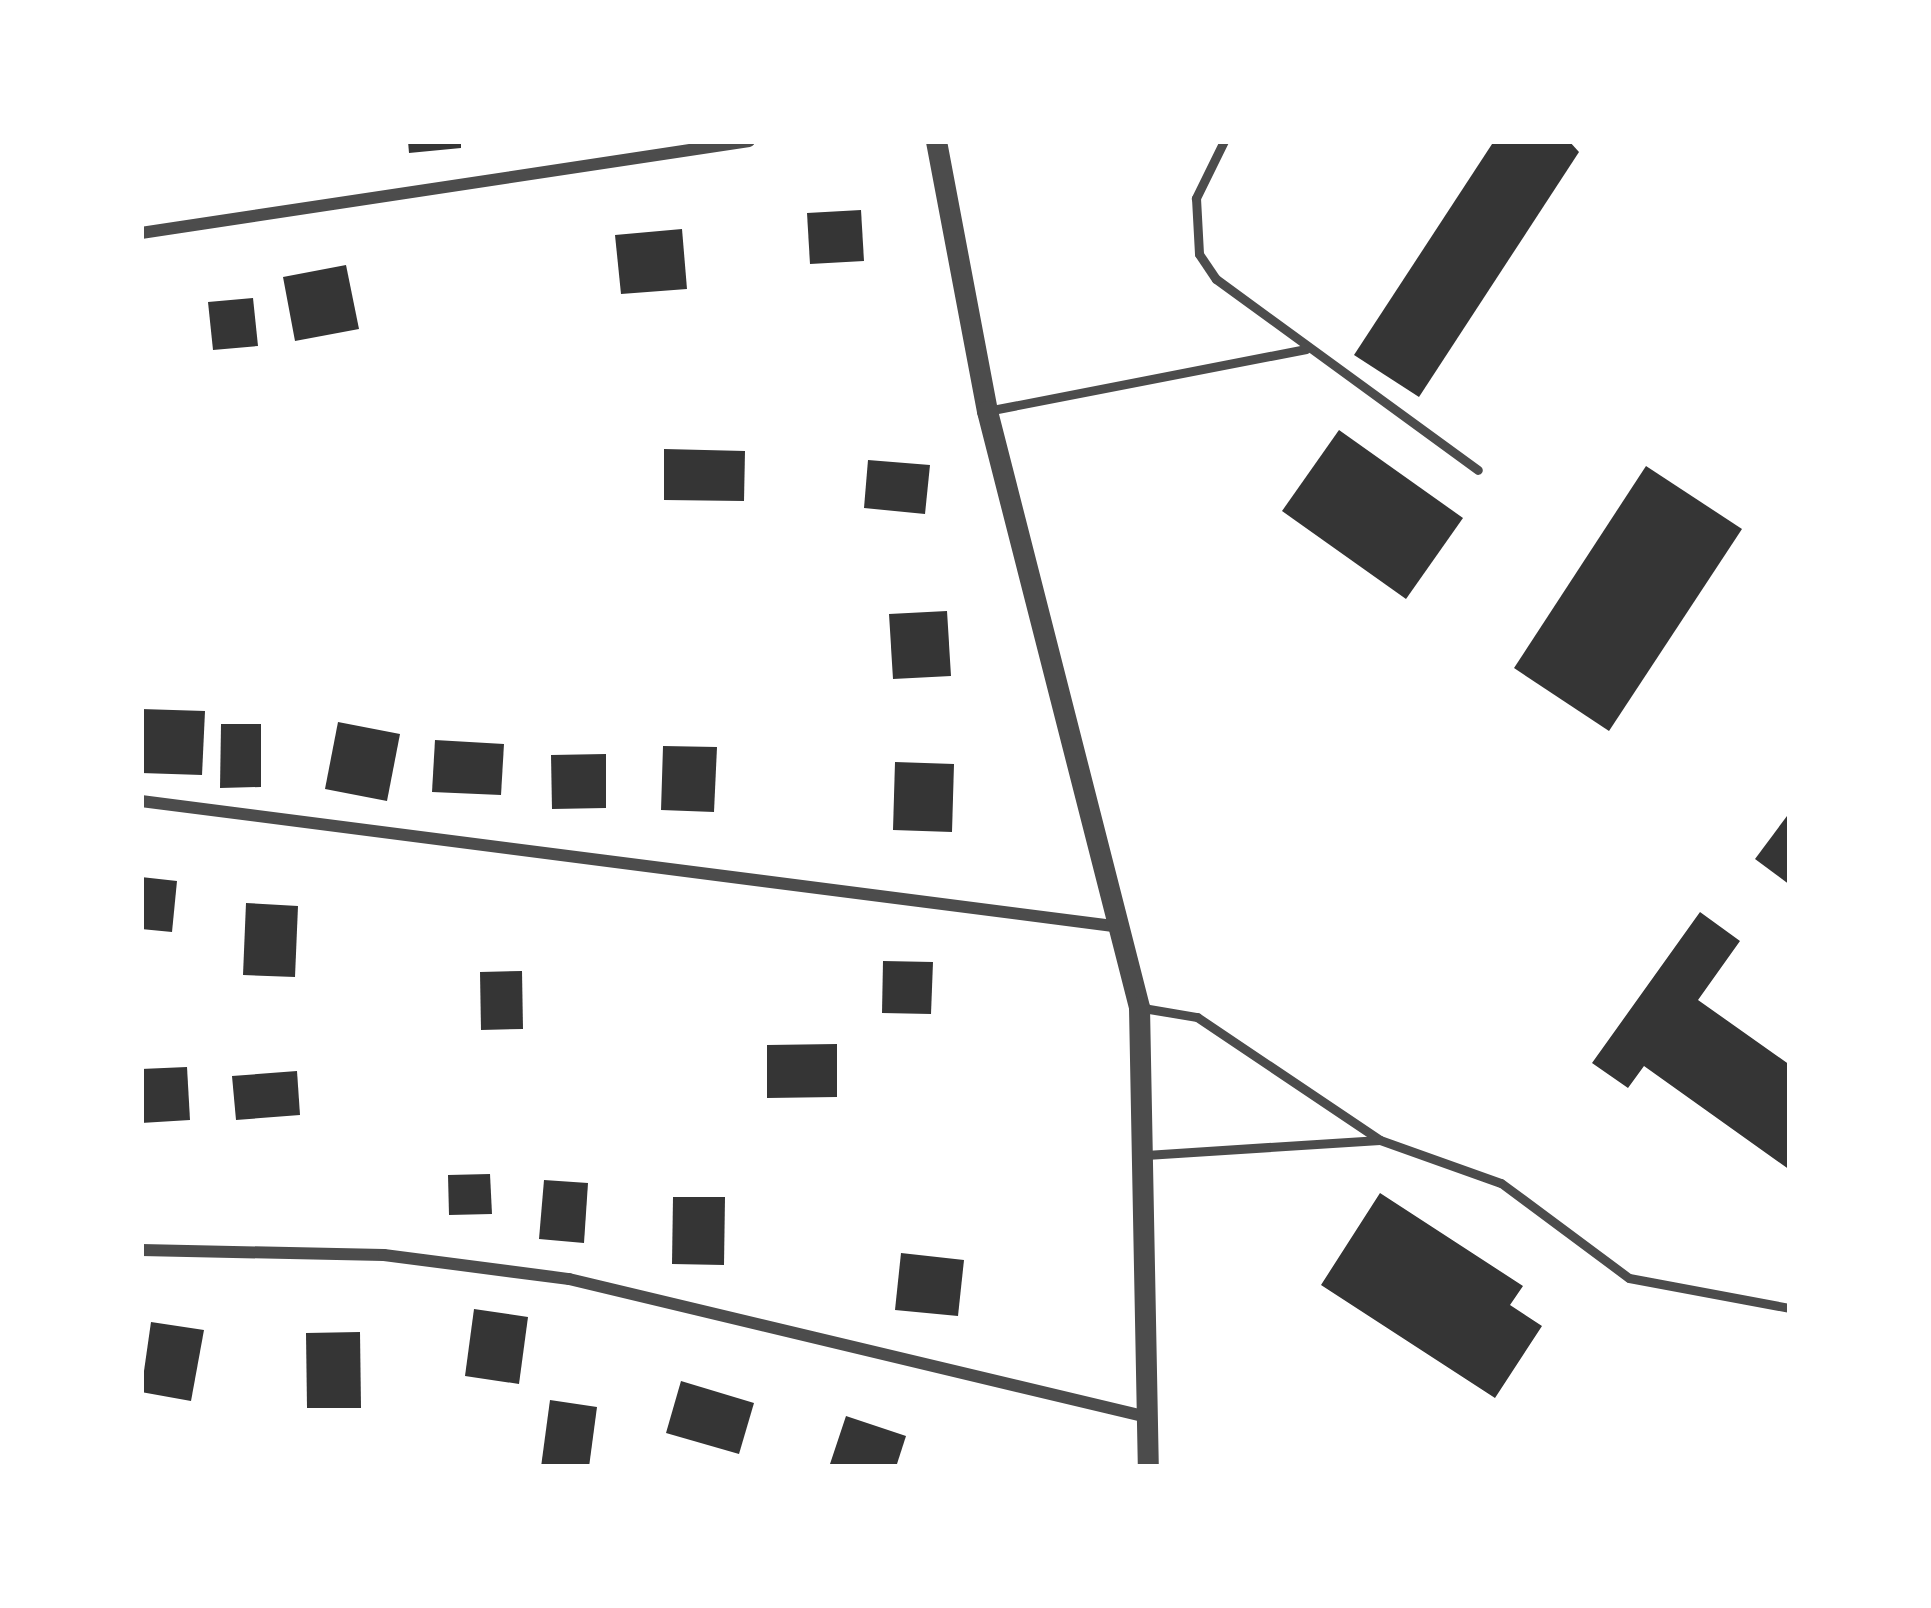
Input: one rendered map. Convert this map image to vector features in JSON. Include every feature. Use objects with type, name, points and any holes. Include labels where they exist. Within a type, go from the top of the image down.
[{"type":"street","points":[[141,232],[749,141]]},
{"type":"street","points":[[936,141],[987,411],[1125,928],[1138,1007],[1146,1155],[1148,1467]]},
{"type":"street","points":[[141,801],[1125,928]]},
{"type":"street","points":[[141,1250],[384,1255],[569,1279],[1147,1417]]},
{"type":"lane","points":[[1224,141],[1196,198],[1199,254],[1240,305],[1478,470]]},
{"type":"lane","points":[[987,411],[1306,349]]},
{"type":"lane","points":[[1138,1007],[1197,1017],[1381,1140],[1501,1183],[1629,1279],[1790,1308]]},
{"type":"lane","points":[[1146,1155],[1381,1140]]},
{"type":"building","points":[[408,141],[461,141],[461,148],[409,153]]},
{"type":"building","points":[[1494,141],[1569,141],[1579,152],[1419,397],[1354,355]]},
{"type":"building","points":[[861,210],[864,261],[810,264],[807,213]]},
{"type":"building","points":[[682,229],[687,289],[621,294],[615,235]]},
{"type":"building","points":[[346,265],[359,329],[295,341],[283,277]]},
{"type":"building","points":[[253,298],[258,346],[213,350],[208,302]]},
{"type":"building","points":[[1339,430],[1463,518],[1406,599],[1282,511]]},
{"type":"building","points":[[664,449],[745,451],[744,501],[664,500]]},
{"type":"building","points":[[868,460],[930,465],[925,514],[864,508]]},
{"type":"building","points":[[1646,466],[1742,529],[1609,731],[1514,668]]},
{"type":"building","points":[[947,611],[951,676],[893,679],[889,614]]},
{"type":"building","points":[[141,709],[205,711],[202,775],[141,773]]},
{"type":"building","points":[[338,722],[400,734],[387,801],[325,789]]},
{"type":"building","points":[[221,724],[261,724],[261,787],[220,788]]},
{"type":"building","points":[[435,740],[504,744],[501,795],[432,792]]},
{"type":"building","points":[[663,746],[717,747],[714,812],[661,810]]},
{"type":"building","points":[[606,754],[606,808],[552,809],[551,755]]},
{"type":"building","points":[[895,762],[954,764],[952,832],[893,830]]},
{"type":"building","points":[[1790,812],[1790,885],[1755,859]]},
{"type":"building","points":[[141,877],[177,881],[172,932],[141,929]]},
{"type":"building","points":[[246,903],[298,906],[295,977],[243,975]]},
{"type":"building","points":[[1700,912],[1740,941],[1698,1000],[1790,1065],[1790,1170],[1644,1066],[1628,1088],[1592,1063]]},
{"type":"building","points":[[883,961],[933,962],[931,1014],[882,1013]]},
{"type":"building","points":[[522,971],[523,1029],[481,1030],[480,972]]},
{"type":"building","points":[[837,1044],[837,1097],[767,1098],[767,1045]]},
{"type":"building","points":[[187,1067],[190,1120],[141,1123],[141,1069]]},
{"type":"building","points":[[297,1071],[300,1115],[236,1120],[232,1076]]},
{"type":"building","points":[[490,1174],[492,1214],[449,1215],[448,1175]]},
{"type":"building","points":[[544,1180],[588,1183],[584,1243],[539,1239]]},
{"type":"building","points":[[1380,1193],[1523,1286],[1510,1305],[1542,1326],[1495,1398],[1321,1285]]},
{"type":"building","points":[[673,1197],[725,1197],[724,1265],[672,1264]]},
{"type":"building","points":[[901,1253],[964,1260],[958,1316],[895,1310]]},
{"type":"building","points":[[474,1309],[528,1317],[519,1384],[465,1376]]},
{"type":"building","points":[[151,1322],[204,1330],[191,1401],[141,1392]]},
{"type":"building","points":[[360,1332],[361,1408],[307,1408],[306,1333]]},
{"type":"building","points":[[681,1381],[754,1403],[739,1454],[666,1433]]},
{"type":"building","points":[[550,1400],[597,1407],[589,1467],[541,1467]]},
{"type":"building","points":[[846,1416],[906,1436],[896,1467],[829,1467]]}]
